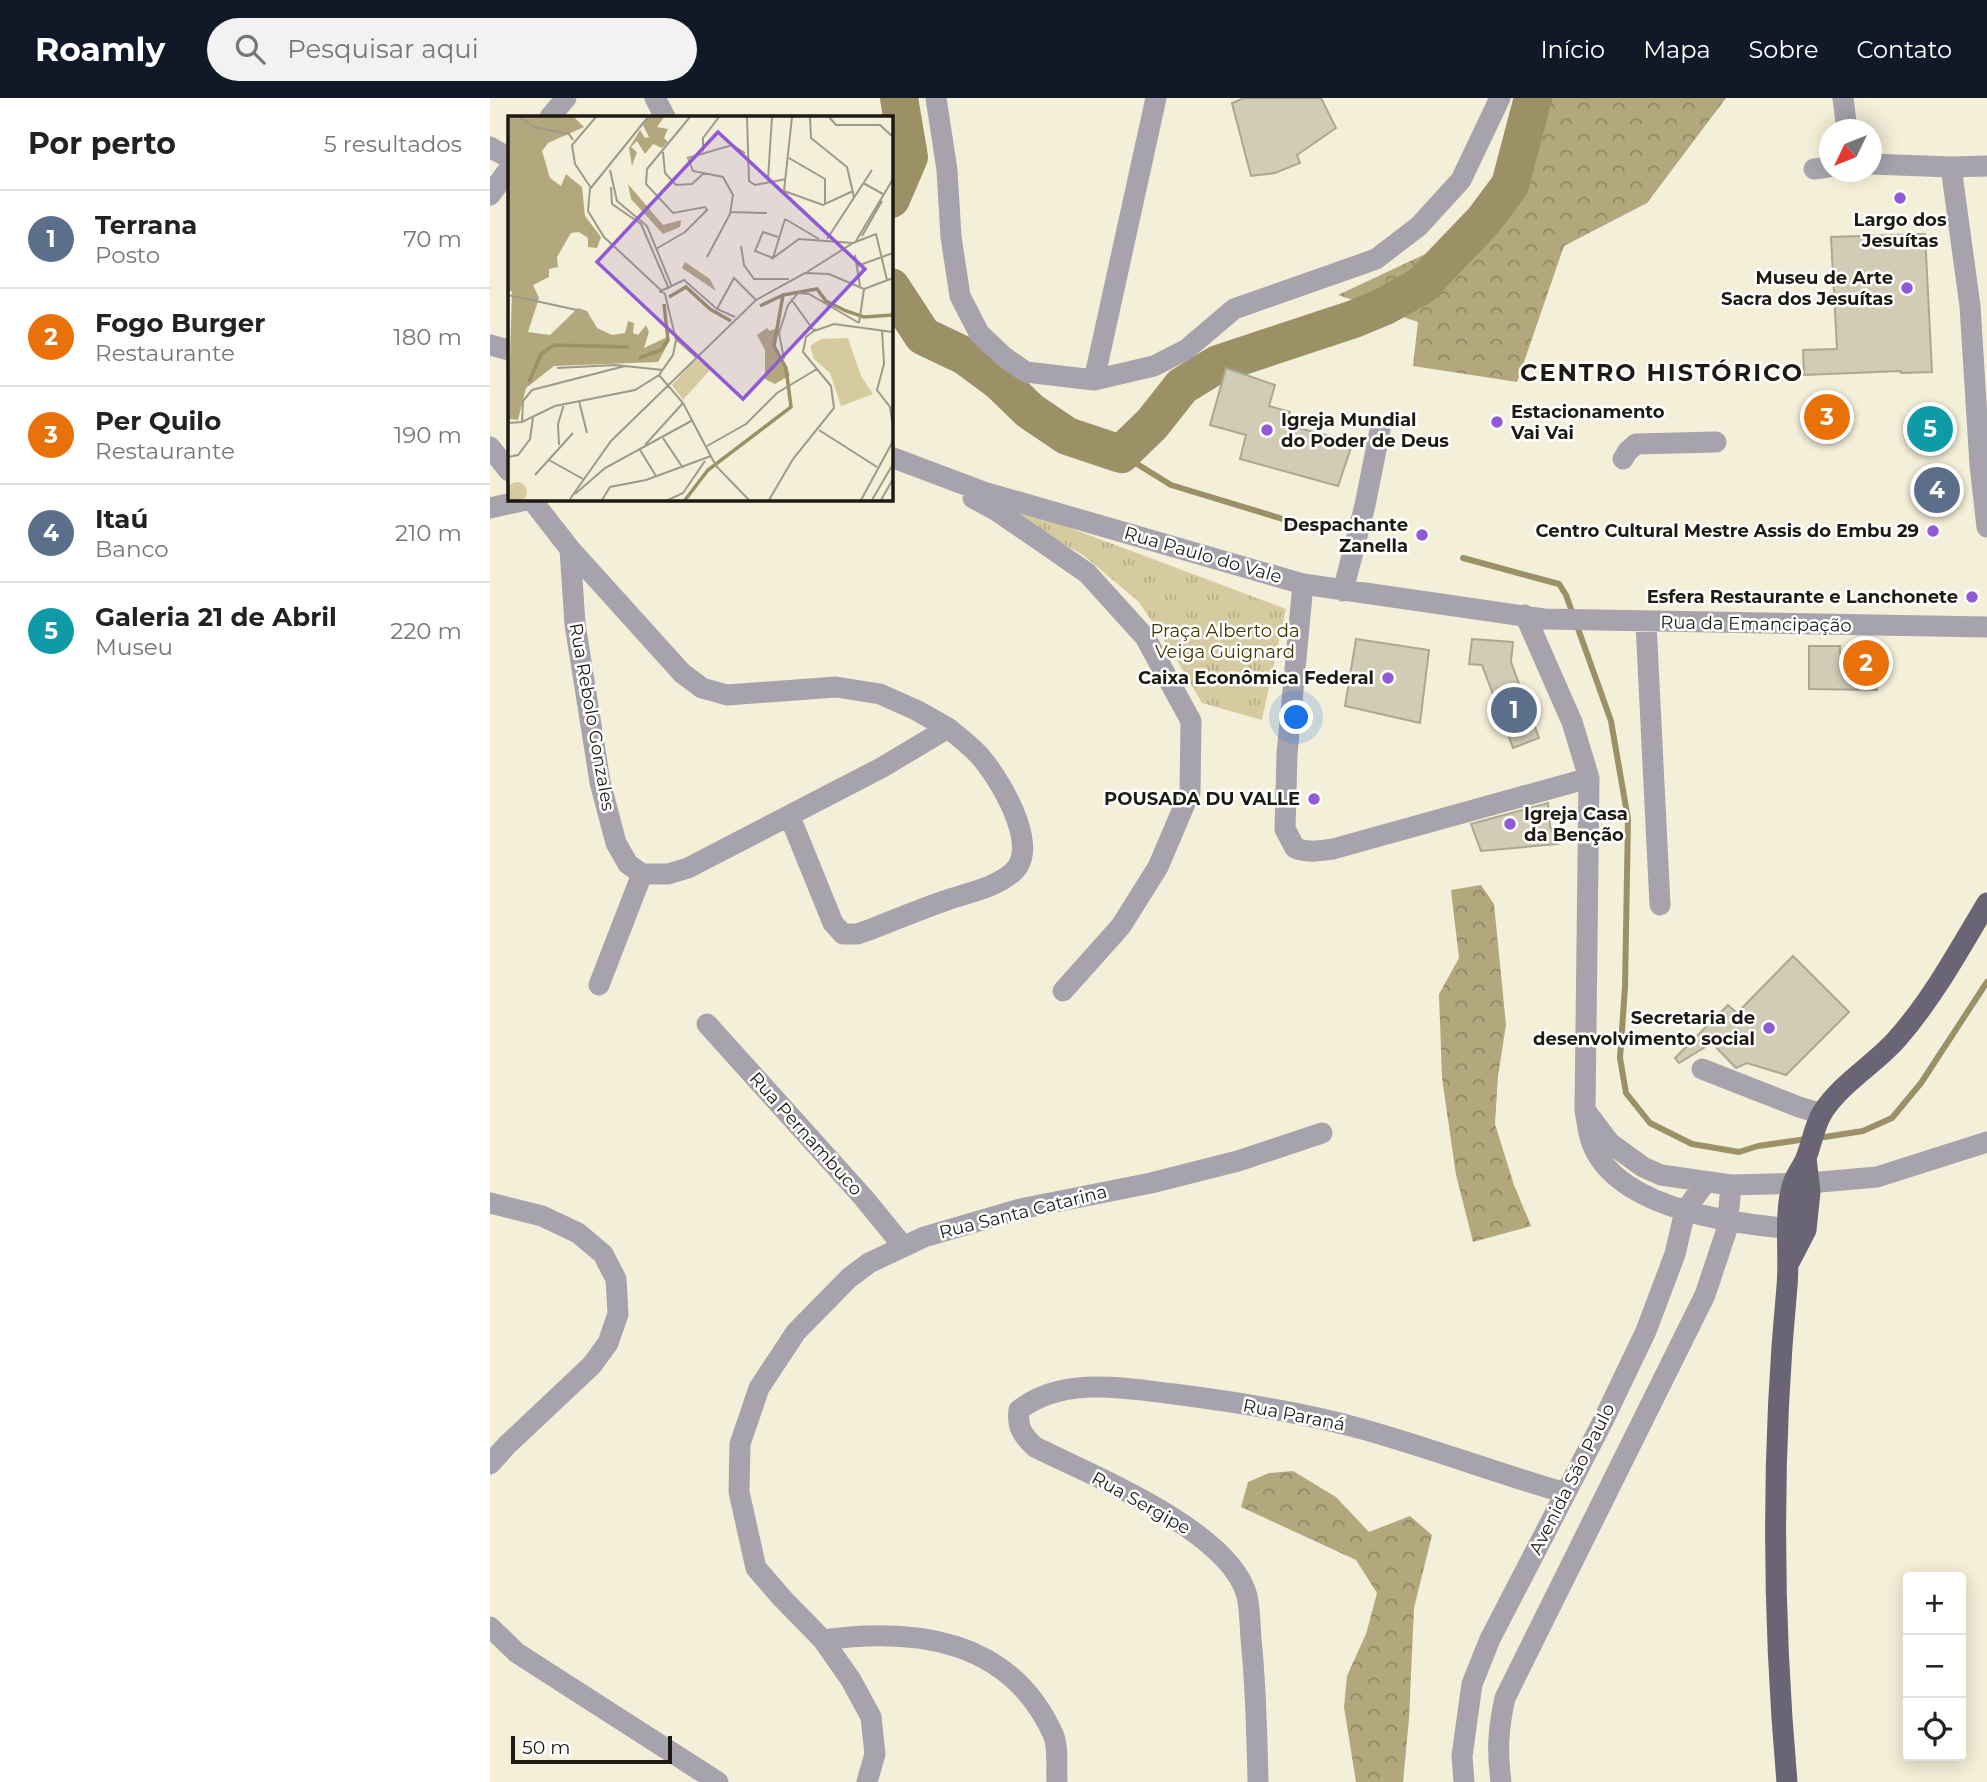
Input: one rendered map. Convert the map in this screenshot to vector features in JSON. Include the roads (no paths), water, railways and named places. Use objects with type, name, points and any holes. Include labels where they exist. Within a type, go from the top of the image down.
[{"type":"main road","points":[[1787,1782],[1778,1687],[1774,1570],[1778,1383],[1789,1262],[1797,1229],[1801,1183],[1807,1155],[1819,1120],[1833,1100],[1891,1046],[1922,1012],[1987,903]]},
{"type":"street","points":[[551,116],[566,98]]},
{"type":"street","points":[[936,98],[947,170],[951,237],[960,296],[979,333],[1026,372],[1094,380],[1154,366],[1187,349],[1234,309],[1376,259],[1419,226],[1461,180],[1500,98]]},
{"type":"street","points":[[1094,380],[1156,98]]},
{"type":"street","points":[[1843,98],[1846,119]]},
{"type":"street","points":[[490,147],[508,157]]},
{"type":"street","points":[[1882,164],[1987,166]]},
{"type":"street","points":[[1951,167],[1979,306],[1987,527]]},
{"type":"street","points":[[490,195],[508,170]]},
{"type":"street","points":[[490,345],[508,350]]},
{"type":"street","points":[[1343,591],[1380,430]]},
{"type":"street","points":[[1623,460],[1636,444],[1716,442]]},
{"type":"street","points":[[490,447],[508,470]]},
{"type":"street","name":"Rua Paulo do Vale","points":[[892,457],[984,492],[1303,584],[1535,617]]},
{"type":"street","points":[[915,468],[997,511],[1087,573],[1145,637],[1191,720],[1190,792],[1158,867],[1121,926],[1063,991]]},
{"type":"street","points":[[490,509],[527,500]]},
{"type":"street","points":[[532,500],[570,549],[682,673],[702,688],[727,695],[836,687],[880,694],[948,728],[977,753],[1002,786],[1019,826],[1023,851],[1021,863],[1010,875],[985,887],[869,930],[848,935],[843,934],[833,923],[790,817]]},
{"type":"street","name":"Rua Rebolo Gonzales","points":[[570,549],[575,624],[600,782],[616,843],[628,864],[642,874]]},
{"type":"street","points":[[1303,584],[1287,754],[1285,829],[1295,848],[1304,852],[1333,849],[1589,778]]},
{"type":"street","points":[[1535,617],[1589,778],[1585,1110],[1593,1147],[1617,1177],[1646,1196],[1685,1211],[1797,1229]]},
{"type":"street","name":"Rua da Emancipação","points":[[1535,617],[1646,623],[1987,628]]},
{"type":"street","points":[[1646,623],[1660,905]]},
{"type":"street","points":[[599,985],[642,874],[668,874],[688,868],[881,768],[948,728]]},
{"type":"street","name":"Rua Pernambuco","points":[[707,1024],[855,1188],[903,1246]]},
{"type":"street","points":[[1702,1069],[1819,1120]]},
{"type":"street","points":[[1585,1110],[1610,1143],[1643,1167],[1661,1175],[1705,1183],[1801,1183],[1877,1177],[1987,1142]]},
{"type":"street","name":"Rua Santa Catarina","points":[[867,1782],[875,1755],[871,1717],[851,1680],[823,1640],[756,1568],[740,1492],[740,1444],[759,1388],[796,1332],[849,1278],[869,1263],[924,1237],[1020,1209],[1198,1172],[1322,1133]]},
{"type":"street","name":"Avenida São Paulo","points":[[1464,1782],[1462,1756],[1472,1684],[1490,1639],[1646,1331],[1675,1254],[1685,1211],[1705,1183]]},
{"type":"street","name":"Avenida São Paulo","points":[[1501,1782],[1498,1726],[1505,1699],[1705,1295],[1720,1256],[1729,1219],[1731,1185]]},
{"type":"street","points":[[490,1464],[592,1364],[608,1343],[618,1314],[616,1279],[603,1254],[578,1233],[542,1216],[494,1208]]},
{"type":"street","name":"Rua Paraná","points":[[1020,1410],[1033,1400],[1055,1392],[1085,1387],[1115,1387],[1193,1396],[1297,1413],[1362,1429],[1565,1493]]},
{"type":"street","name":"Rua Sergipe","points":[[1020,1410],[1017,1423],[1023,1436],[1035,1447],[1162,1511],[1202,1537],[1227,1559],[1247,1594],[1255,1679],[1258,1782]]},
{"type":"street","points":[[490,1627],[517,1653],[692,1776],[718,1782]]},
{"type":"street","points":[[823,1640],[862,1635],[901,1635],[960,1646],[1001,1667],[1032,1699],[1054,1736],[1057,1782]]},
{"type":"waterway","points":[[892,197],[909,157],[899,98]]},
{"type":"waterway","points":[[892,289],[923,336],[965,356],[1000,382],[1030,411],[1067,436],[1121,454],[1152,424],[1182,386],[1218,364],[1354,319],[1421,286],[1484,220],[1510,185],[1533,98]]},
{"type":"waterway","points":[[1121,454],[1171,485],[1316,529]]},
{"type":"waterway","points":[[1463,558],[1559,584],[1566,595],[1611,721],[1628,819],[1625,987],[1620,1058],[1626,1093],[1650,1123],[1692,1144],[1739,1152],[1758,1146],[1807,1139]]},
{"type":"waterway","points":[[1818,1138],[1863,1131],[1892,1118],[1921,1083],[1987,982]]},
{"type":"place","name":"Largo dos Jesuítas","points":[[1900,198]]},
{"type":"place","name":"Museu de Arte Sacra dos Jesuítas","points":[[1907,288]]},
{"type":"place","name":"Per Quilo","points":[[1827,417]]},
{"type":"place","name":"Estacionamento Vai Vai","points":[[1497,422]]},
{"type":"place","name":"Galeria 21 de Abril","points":[[1930,429]]},
{"type":"place","name":"Igreja Mundial do Poder de Deus","points":[[1267,430]]},
{"type":"place","name":"Itaú","points":[[1937,490]]},
{"type":"place","name":"Centro Cultural Mestre Assis do Embu 29","points":[[1933,531]]},
{"type":"place","name":"Despachante Zanella","points":[[1422,535]]},
{"type":"place","name":"Esfera Restaurante e Lanchonete","points":[[1972,597]]},
{"type":"place","name":"Fogo Burger","points":[[1866,663]]},
{"type":"place","name":"Caixa Econômica Federal","points":[[1388,678]]},
{"type":"place","name":"Terrana","points":[[1514,710]]},
{"type":"place","name":"POUSADA DU VALLE","points":[[1314,799]]},
{"type":"place","name":"Igreja Casa da Benção","points":[[1510,824]]},
{"type":"place","name":"Secretaria de desenvolvimento social","points":[[1769,1028]]},
{"type":"district","name":"CENTRO HISTÓRICO","points":[[1662,373]]},
{"type":"park label","name":"Praça Alberto da Veiga Guignard","points":[[1225,641]]}]
